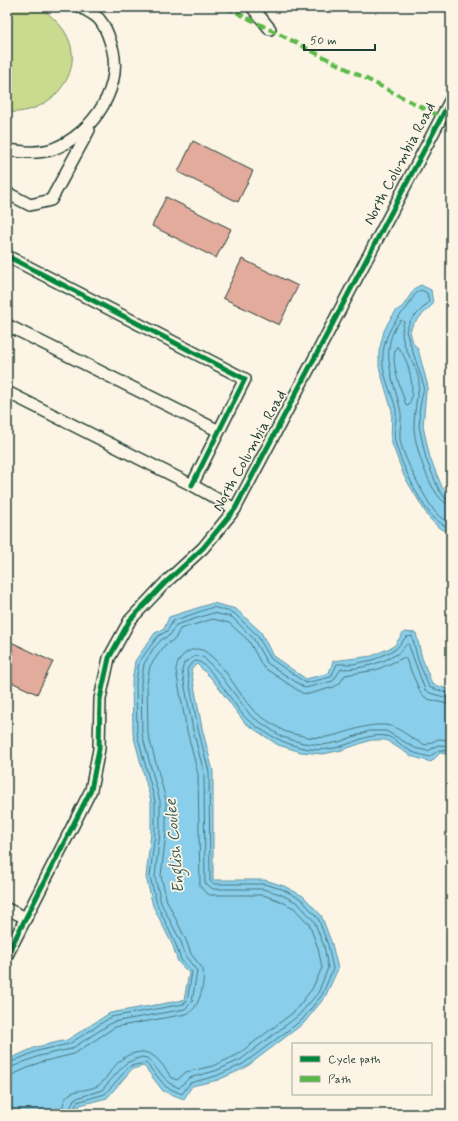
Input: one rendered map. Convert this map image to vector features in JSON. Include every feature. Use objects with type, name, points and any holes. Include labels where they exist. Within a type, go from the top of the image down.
[{"type":"street","points":[[7,193],[30,204],[51,200],[112,84],[114,59],[113,49],[99,20],[81,7]]},
{"type":"street","points":[[252,7],[270,29]]},
{"type":"street","name":"North Columbia Road","points":[[7,955],[91,790],[99,749],[100,699],[109,658],[130,620],[165,583],[203,548],[235,509],[451,99]]},
{"type":"street","points":[[7,150],[36,152],[52,149],[78,135],[96,117]]},
{"type":"street","points":[[7,256],[245,379],[192,485]]},
{"type":"street","points":[[7,325],[219,431]]},
{"type":"street","points":[[7,392],[192,485],[235,509]]},
{"type":"street","points":[[7,909],[26,918]]},
{"type":"green space","points":[[31,6],[43,9],[57,22],[68,37],[72,53],[71,69],[65,83],[54,96],[41,105],[25,111],[7,112],[7,7]]},
{"type":"water","points":[[421,285],[431,290],[433,304],[413,324],[410,331],[413,343],[418,349],[428,387],[426,392],[423,426],[430,458],[442,487],[451,497],[451,533],[439,528],[429,518],[404,476],[391,441],[392,411],[379,367],[379,351],[384,331],[389,321],[396,311],[403,306],[415,288]]},
{"type":"water","name":"English Coulee","points":[[213,603],[236,609],[261,632],[273,656],[306,679],[329,673],[333,661],[372,656],[394,646],[404,632],[416,633],[422,658],[432,684],[451,690],[451,755],[440,753],[431,762],[411,756],[386,740],[371,740],[342,750],[323,754],[301,752],[278,745],[245,723],[212,679],[197,664],[191,669],[202,728],[213,771],[213,880],[265,880],[284,886],[303,896],[321,915],[332,944],[338,969],[325,997],[304,1023],[245,1068],[218,1080],[192,1086],[184,1099],[163,1091],[144,1066],[132,1069],[107,1098],[80,1105],[77,1114],[7,1114],[7,1060],[36,1047],[67,1040],[110,1013],[184,1000],[189,973],[178,962],[173,946],[153,906],[146,877],[151,832],[151,801],[133,734],[132,682],[135,661],[155,633],[164,629],[169,617]]},
{"type":"building","points":[[193,141],[253,171],[238,202],[178,172]]},
{"type":"building","points":[[166,197],[231,229],[216,258],[152,226]]},
{"type":"building","points":[[242,259],[298,286],[279,325],[223,298]]},
{"type":"building","points":[[7,640],[53,662],[37,694],[7,680]]},
{"type":"marked path","points":[[226,7],[441,117]]},
{"type":"cycle path","points":[[7,955],[91,790],[99,749],[100,699],[109,658],[130,620],[165,583],[203,548],[235,509],[451,99]]},
{"type":"cycle path","points":[[7,256],[245,379],[192,485]]}]
